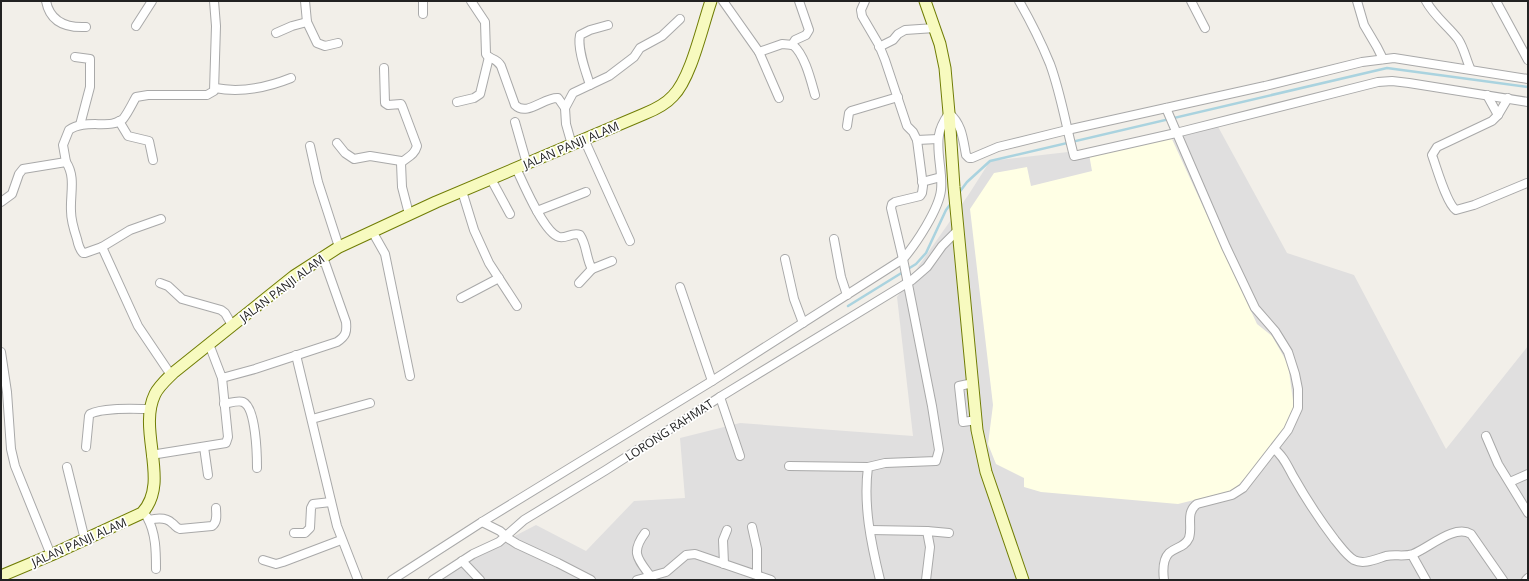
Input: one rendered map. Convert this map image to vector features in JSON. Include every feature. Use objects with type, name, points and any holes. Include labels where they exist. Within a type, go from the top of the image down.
[{"type":"main road","name":"JALAN PANJI ALAM","points":[[1,576],[136,517],[147,516],[154,491],[149,429],[150,409],[155,393],[171,375],[294,276],[339,247],[372,231],[653,110],[668,101],[684,81],[711,1]]},
{"type":"main road","points":[[925,1],[943,55],[958,230],[977,420],[986,472],[1023,580]]},
{"type":"street","points":[[46,1],[49,13],[57,21],[70,26],[86,27]]},
{"type":"street","points":[[136,26],[152,1]]},
{"type":"street","points":[[161,219],[130,230],[102,247],[83,253],[72,223],[72,179],[70,167],[66,162],[64,145],[67,133],[71,129],[80,125],[90,123],[107,124],[120,121],[136,97],[148,95],[207,95],[212,93],[215,88],[216,26],[214,1]]},
{"type":"street","points":[[305,1],[307,22],[317,43],[326,46],[338,43]]},
{"type":"street","points":[[423,1],[423,14]]},
{"type":"street","points":[[471,1],[485,22],[486,54],[495,59],[501,66],[516,107],[522,109],[531,108],[556,98],[561,100],[565,108],[566,124],[572,145]]},
{"type":"street","points":[[723,1],[759,52],[778,98]]},
{"type":"street","points":[[792,45],[795,40],[804,36],[808,32],[809,28],[800,1]]},
{"type":"street","points":[[789,466],[868,467],[885,463],[936,461],[938,450],[932,406],[891,205],[895,202],[920,196],[922,193],[922,182],[916,140],[913,132],[907,126],[898,97],[879,47],[862,16],[861,10],[865,1]]},
{"type":"street","points":[[1019,1],[1040,40],[1050,66],[1074,156],[1176,133],[1378,82],[1392,81],[1409,83],[1528,102]]},
{"type":"street","points":[[1191,1],[1205,28]]},
{"type":"street","points":[[1358,1],[1364,25],[1378,47],[1383,59]]},
{"type":"street","points":[[1426,1],[1433,12],[1458,39],[1463,47],[1470,68]]},
{"type":"street","points":[[1496,1],[1528,60]]},
{"type":"street","points":[[565,108],[573,93],[609,76],[634,57],[640,48],[662,36],[680,20]]},
{"type":"street","points":[[276,33],[292,26],[307,22]]},
{"type":"street","points":[[590,85],[583,59],[579,39],[580,35],[590,30],[608,25]]},
{"type":"street","points":[[879,47],[893,40],[898,34],[905,30],[935,28]]},
{"type":"street","points":[[759,52],[782,44],[792,45],[799,51],[807,69],[815,95]]},
{"type":"street","points":[[75,57],[89,58],[90,61],[90,87],[80,125]]},
{"type":"street","points":[[457,102],[474,98],[480,94],[489,57]]},
{"type":"street","points":[[392,580],[903,260],[936,207],[941,190],[938,139],[941,127],[949,112],[959,124],[966,155],[969,158],[977,157],[998,147],[1067,130],[1362,62],[1383,59],[1394,58],[1470,68],[1528,79]]},
{"type":"street","points":[[337,143],[345,153],[354,158],[370,156],[401,161],[413,155],[415,152],[416,146],[402,106],[398,104],[388,105],[385,103],[384,68]]},
{"type":"street","points":[[215,88],[222,90],[252,90],[280,83],[291,78]]},
{"type":"street","points":[[1487,95],[1498,115]]},
{"type":"street","points":[[847,126],[849,113],[851,111],[898,97]]},
{"type":"street","points":[[1508,98],[1498,115],[1492,121],[1452,139],[1435,149],[1432,154],[1447,196],[1454,209],[1458,211],[1527,183]]},
{"type":"street","points":[[1164,580],[1166,558],[1169,554],[1184,545],[1190,534],[1189,515],[1192,507],[1197,504],[1239,492],[1288,430],[1298,408],[1298,389],[1292,362],[1288,352],[1275,331],[1255,308],[1226,247],[1166,108]]},
{"type":"street","points":[[120,121],[128,136],[149,141],[153,160]]},
{"type":"street","points":[[515,122],[522,166],[538,211],[551,233],[559,237],[575,234],[580,235],[592,269]]},
{"type":"street","points":[[584,139],[630,241]]},
{"type":"street","points":[[916,140],[938,139]]},
{"type":"street","points":[[310,146],[318,182],[339,247]]},
{"type":"street","points":[[401,161],[402,187],[409,214]]},
{"type":"street","points":[[1,202],[12,194],[19,174],[23,169],[66,162]]},
{"type":"street","points":[[922,182],[941,177]]},
{"type":"street","points":[[491,180],[510,214]]},
{"type":"street","points":[[462,191],[474,230],[489,263],[517,306]]},
{"type":"street","points":[[538,211],[586,192]]},
{"type":"street","name":"LORONG RAHMAT","points":[[433,580],[480,550],[499,542],[524,520],[606,470],[720,397],[907,282],[916,278],[927,267],[942,246],[958,230]]},
{"type":"street","points":[[372,231],[385,254],[410,376]]},
{"type":"street","points":[[834,239],[841,277],[847,295]]},
{"type":"street","points":[[102,247],[138,326],[171,375]]},
{"type":"street","points":[[222,378],[255,369],[337,342],[345,335],[346,322],[323,257]]},
{"type":"street","points":[[785,259],[794,299],[803,323]]},
{"type":"street","points":[[579,283],[592,269],[612,262]]},
{"type":"street","points":[[461,298],[499,278]]},
{"type":"street","points":[[160,283],[168,286],[182,299],[220,310],[225,313],[232,326]]},
{"type":"street","points":[[680,287],[712,381]]},
{"type":"street","points":[[151,455],[224,444],[227,442],[222,378],[209,344]]},
{"type":"street","points":[[2,354],[7,392],[11,449],[15,466],[51,555]]},
{"type":"street","points":[[296,355],[341,540],[358,580]]},
{"type":"street","points":[[720,397],[740,456]]},
{"type":"street","points":[[224,404],[242,402],[246,404],[249,409],[255,429],[257,468]]},
{"type":"street","points":[[312,419],[370,403]]},
{"type":"street","points":[[86,447],[90,414],[119,409],[150,409]]},
{"type":"street","points":[[1486,436],[1498,464],[1528,513]]},
{"type":"street","points":[[204,447],[208,475]]},
{"type":"street","points":[[1274,449],[1281,456],[1309,505],[1348,556],[1360,562],[1389,555],[1412,554],[1450,534],[1465,531],[1471,534],[1503,580]]},
{"type":"street","points":[[67,467],[85,540]]},
{"type":"street","points":[[868,467],[866,496],[870,530],[880,580]]},
{"type":"street","points":[[1510,482],[1528,474]]},
{"type":"street","points":[[294,533],[302,534],[309,530],[311,508],[313,504],[331,502]]},
{"type":"street","points":[[147,516],[167,519],[174,524],[176,528],[180,529],[212,526],[215,524],[216,508]]},
{"type":"street","points":[[147,516],[153,530],[156,550],[156,569]]},
{"type":"street","points":[[484,523],[498,530],[517,544],[591,580]]},
{"type":"street","points":[[752,527],[757,550],[757,574]]},
{"type":"street","points":[[724,564],[723,540],[726,530]]},
{"type":"street","points":[[870,530],[949,533]]},
{"type":"street","points":[[926,580],[930,547],[927,531]]},
{"type":"street","points":[[645,533],[637,544],[637,553],[640,561],[656,577]]},
{"type":"street","points":[[263,560],[276,564],[341,540]]},
{"type":"street","points":[[637,580],[656,577],[669,570],[683,557],[689,554],[698,555],[771,580]]},
{"type":"street","points":[[1412,554],[1426,580]]},
{"type":"street","points":[[462,561],[480,580]]},
{"type":"shaded area","points":[[1216,123],[1287,253],[1354,275],[1446,449],[1528,346],[1528,580],[430,580],[536,525],[586,551],[634,501],[685,498],[680,438],[740,423],[913,436],[897,297],[969,194],[990,161],[1172,140]]},
{"type":"shaded area","points":[[1171,137],[1257,324],[1272,336],[1288,364],[1294,408],[1280,438],[1234,490],[1178,504],[1041,492],[1024,487],[1024,478],[996,464],[988,444],[993,405],[970,209],[994,173],[1027,167],[1031,186],[1092,171],[1089,154]]},
{"type":"waterway","points":[[958,194],[967,182],[990,161],[1387,68],[1528,87]]},
{"type":"waterway","points":[[848,306],[916,264],[926,253],[946,210],[952,202]]}]
